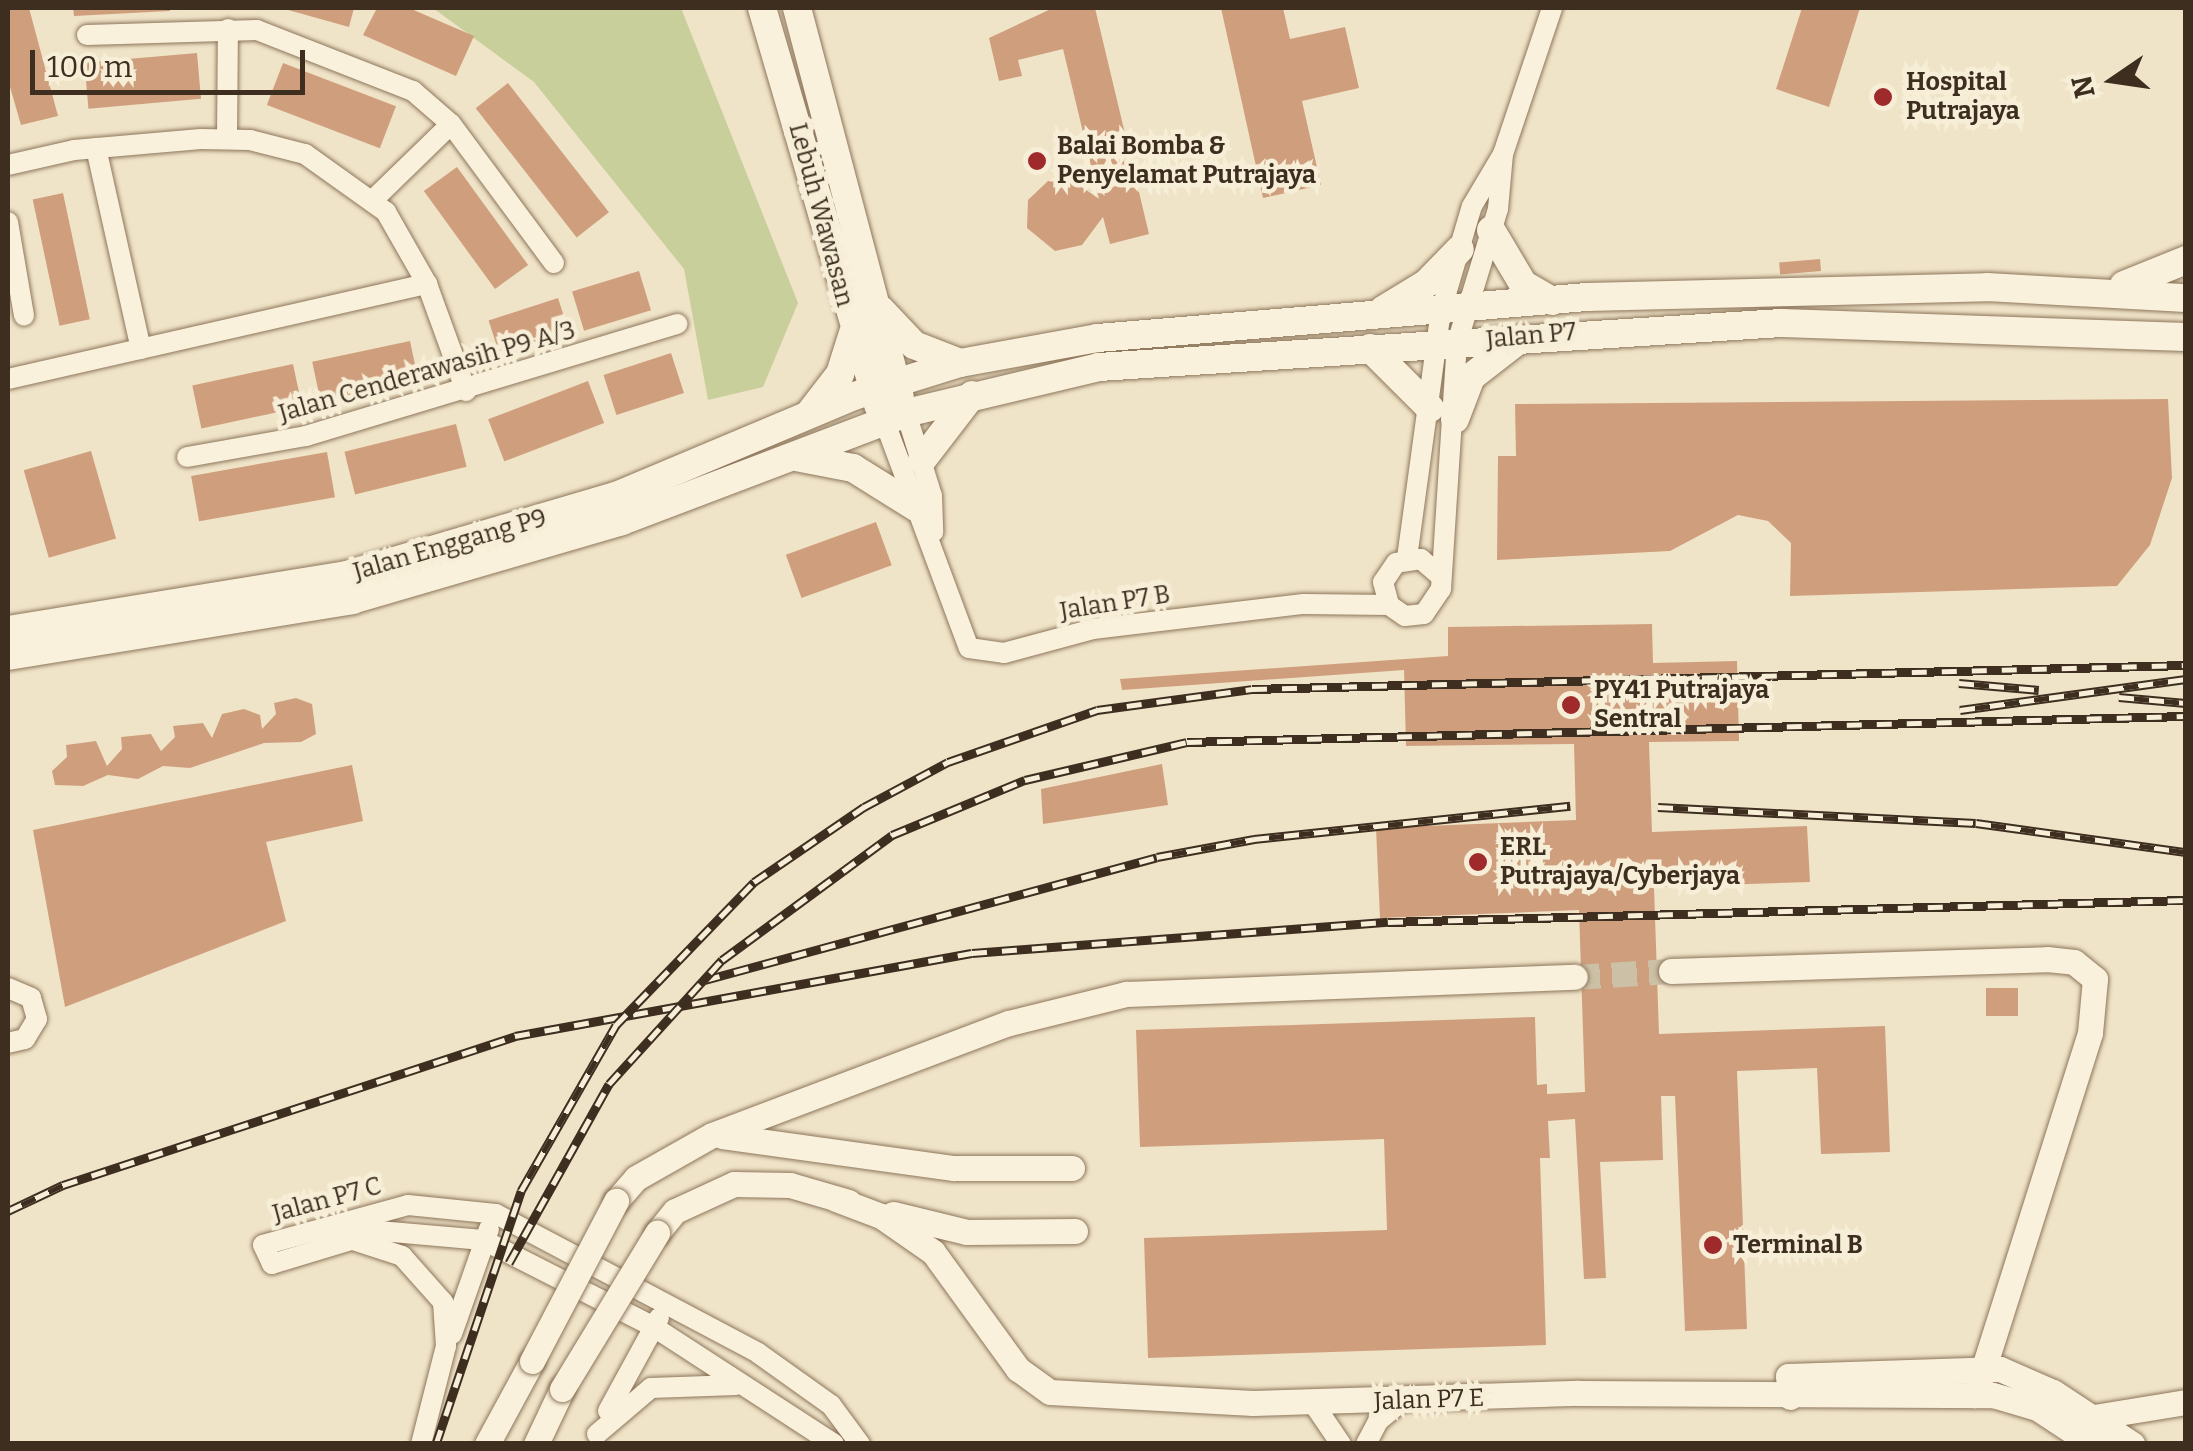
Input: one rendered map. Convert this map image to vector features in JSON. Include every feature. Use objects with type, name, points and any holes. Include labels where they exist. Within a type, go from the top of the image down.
[{"type":"main road","name":"Lebuh Wawasan","points":[[798,8],[876,306],[884,387]]},
{"type":"main road","name":"Lebuh Wawasan","points":[[762,15],[852,332],[884,387],[895,417]]},
{"type":"main road","points":[[1491,230],[1524,284],[1552,301]]},
{"type":"main road","points":[[1368,317],[1408,298],[1460,249]]},
{"type":"main road","points":[[2032,287],[2105,288],[2158,277],[2186,260]]},
{"type":"main road","name":"Jalan P7","points":[[884,387],[960,363],[1098,338],[1552,301],[2032,287],[2186,298]]},
{"type":"main road","points":[[876,306],[908,341],[960,363]]},
{"type":"main road","name":"Jalan P7","points":[[790,456],[895,417],[973,394],[1099,368],[1526,336],[1800,324],[2186,337]]},
{"type":"main road","points":[[808,415],[840,374],[852,332]]},
{"type":"main road","points":[[1370,348],[1442,414],[1471,377],[1526,336]]},
{"type":"main road","name":"Jalan Enggang P9","points":[[14,625],[347,575],[616,496],[884,387]]},
{"type":"main road","points":[[922,460],[973,394]]},
{"type":"main road","points":[[790,456],[853,468],[917,508]]},
{"type":"main road","name":"Jalan Enggang P9","points":[[8,656],[352,600],[622,521],[790,456]]},
{"type":"street","points":[[1453,309],[1491,230],[1503,154],[1552,8]]},
{"type":"street","points":[[226,140],[228,30]]},
{"type":"street","points":[[86,35],[257,30],[338,57],[413,91],[451,124],[554,263]]},
{"type":"street","points":[[374,198],[451,124]]},
{"type":"street","points":[[8,166],[96,148],[226,140],[306,154],[374,198],[427,284],[466,391]]},
{"type":"street","points":[[96,148],[142,349]]},
{"type":"street","points":[[1453,309],[1460,249],[1472,206],[1503,154]]},
{"type":"street","points":[[8,222],[24,316]]},
{"type":"street","points":[[8,379],[427,284]]},
{"type":"street","name":"Jalan P7 B","points":[[895,417],[922,460],[933,534],[964,639],[987,651],[1093,629],[1304,604],[1389,605],[1405,616],[1429,611],[1441,589],[1438,574],[1442,414],[1446,344],[1453,309]]},
{"type":"street","name":"Jalan Cenderawasih P9 A/3","points":[[187,456],[306,436],[466,391],[677,324]]},
{"type":"street","name":"Jalan P7 B","points":[[1389,605],[1383,582],[1406,558],[1442,414]]},
{"type":"street","name":"Jalan P7 B","points":[[895,417],[917,508],[933,534]]},
{"type":"street","points":[[1406,558],[1438,574]]},
{"type":"street","points":[[1671,971],[2030,958],[2074,962],[2095,979],[2090,1033],[1980,1369],[1975,1395]]},
{"type":"street","points":[[487,1444],[616,1201],[636,1178],[712,1134],[1009,1024],[1126,994],[1575,977]]},
{"type":"street","points":[[8,988],[30,998],[37,1020],[25,1038],[8,1043]]},
{"type":"street","points":[[712,1134],[954,1168],[1072,1168]]},
{"type":"street","points":[[536,1444],[562,1389],[656,1233],[675,1211],[734,1184],[790,1185],[967,1232],[1076,1231]]},
{"type":"street","name":"Jalan P7 E","points":[[836,1199],[881,1216],[933,1252],[1033,1386],[1122,1400],[1401,1402],[1789,1386],[1980,1369],[2019,1374],[2132,1444]]},
{"type":"street","name":"Jalan P7 C","points":[[834,1444],[654,1327],[484,1240],[410,1230],[350,1238],[272,1264],[261,1250],[346,1216],[445,1204],[496,1214],[667,1303],[801,1381],[854,1427],[860,1444]]},
{"type":"street","points":[[421,1444],[484,1240],[496,1214]]},
{"type":"street","points":[[346,1216],[350,1238],[402,1256],[434,1286],[447,1321],[442,1369]]},
{"type":"street","points":[[595,1439],[667,1303]]},
{"type":"street","points":[[503,1444],[532,1361]]},
{"type":"street","points":[[595,1439],[651,1388],[721,1380],[757,1391]]},
{"type":"street","name":"Jalan P7 E","points":[[1789,1386],[1975,1395],[2037,1408],[2092,1444]]},
{"type":"street","points":[[548,1444],[562,1389]]},
{"type":"street","points":[[1366,1444],[1378,1420],[1401,1402]]},
{"type":"street","points":[[2094,1417],[2186,1402]]},
{"type":"street","points":[[1314,1403],[1341,1444]]},
{"type":"green space","points":[[433,8],[681,8],[798,303],[763,387],[708,400],[684,269],[534,82]]},
{"type":"building","points":[[8,8],[29,8],[58,116],[21,125],[8,80]]},
{"type":"building","points":[[73,8],[170,8],[170,11],[74,16]]},
{"type":"building","points":[[281,8],[354,8],[349,27]]},
{"type":"building","points":[[377,8],[409,8],[474,36],[456,76],[363,35]]},
{"type":"building","points":[[1053,8],[1095,8],[1149,234],[1110,244],[1103,217],[1082,245],[1055,251],[1027,228],[1028,200],[1048,181],[1075,182],[1099,199],[1063,49],[1018,60],[1022,76],[999,81],[989,38]]},
{"type":"building","points":[[1221,8],[1283,8],[1290,39],[1345,27],[1359,88],[1302,101],[1321,185],[1263,198]]},
{"type":"building","points":[[1802,8],[1860,8],[1829,107],[1776,89]]},
{"type":"building","points":[[197,53],[201,99],[88,109],[84,63]]},
{"type":"building","points":[[283,63],[396,106],[380,148],[267,105]]},
{"type":"building","points":[[508,83],[609,212],[577,237],[476,108]]},
{"type":"building","points":[[457,167],[528,265],[495,289],[424,191]]},
{"type":"building","points":[[63,193],[90,319],[59,326],[33,199]]},
{"type":"building","points":[[1820,259],[1821,271],[1780,275],[1779,263]]},
{"type":"building","points":[[639,271],[651,310],[584,331],[572,291]]},
{"type":"building","points":[[558,298],[570,336],[501,359],[489,321]]},
{"type":"building","points":[[410,341],[418,380],[321,401],[312,362]]},
{"type":"building","points":[[671,353],[684,393],[616,415],[603,375]]},
{"type":"building","points":[[293,364],[302,407],[201,428],[192,385]]},
{"type":"building","points":[[588,381],[604,423],[504,461],[488,419]]},
{"type":"building","points":[[2168,399],[2172,478],[2150,545],[2117,586],[1790,596],[1791,543],[1768,521],[1738,515],[1670,551],[1497,560],[1498,456],[1516,456],[1515,404]]},
{"type":"building","points":[[456,424],[467,467],[355,495],[344,452]]},
{"type":"building","points":[[91,451],[116,538],[49,558],[24,470]]},
{"type":"building","points":[[327,452],[335,497],[199,521],[191,476]]},
{"type":"building","points":[[876,522],[892,565],[802,598],[786,555]]},
{"type":"building","points":[[1652,624],[1653,663],[1737,661],[1739,741],[1649,742],[1652,832],[1807,826],[1810,882],[1654,887],[1659,1034],[1885,1026],[1890,1152],[1821,1154],[1817,1068],[1737,1071],[1747,1329],[1685,1331],[1675,1096],[1661,1096],[1663,1160],[1600,1162],[1606,1278],[1584,1279],[1575,1119],[1548,1121],[1550,1158],[1540,1158],[1546,1345],[1148,1358],[1144,1238],[1387,1230],[1384,1139],[1140,1147],[1136,1030],[1535,1017],[1537,1085],[1547,1084],[1547,1094],[1585,1092],[1579,910],[1380,918],[1376,828],[1576,820],[1574,744],[1406,746],[1404,670],[1122,690],[1120,679],[1448,656],[1448,627]]},
{"type":"building","points":[[296,698],[312,704],[316,734],[301,742],[264,743],[190,768],[163,766],[138,779],[108,775],[83,786],[55,785],[52,771],[67,757],[66,745],[96,741],[107,766],[122,749],[121,737],[151,734],[161,751],[175,737],[173,726],[203,723],[212,738],[222,714],[244,709],[260,715],[262,729],[276,714],[274,703]]},
{"type":"building","points":[[1162,764],[1168,805],[1043,824],[1041,789]]},
{"type":"building","points":[[352,765],[363,821],[266,842],[286,921],[65,1007],[33,830]]},
{"type":"building","points":[[1986,988],[2018,988],[2018,1016],[1986,1016]]},
{"type":"tunnel","points":[[1575,977],[1671,971]]},
{"type":"railway","points":[[436,1444],[521,1191],[616,1025],[754,882],[864,807],[948,762],[1097,710],[1252,689],[2186,665]]},
{"type":"railway","points":[[1960,710],[2186,679]]},
{"type":"railway","points":[[1959,683],[2039,690]]},
{"type":"railway","points":[[2119,697],[2186,703]]},
{"type":"railway","points":[[509,1263],[609,1084],[722,960],[892,835],[1025,780],[1187,742],[2186,716]]},
{"type":"railway","points":[[705,980],[1157,857],[1254,839],[1570,806]]},
{"type":"railway","points":[[1658,807],[1976,823],[2186,852]]},
{"type":"railway","points":[[8,1211],[63,1185],[515,1036],[972,953],[1388,922],[2186,900]]},
{"type":"place","name":"Hospital Putrajaya","points":[[1883,97]]},
{"type":"place","name":"Balai Bomba & Penyelamat Putrajaya","points":[[1037,161]]},
{"type":"place","name":"PY41 Putrajaya Sentral","points":[[1571,705]]},
{"type":"place","name":"ERL Putrajaya/Cyberjaya","points":[[1478,862]]},
{"type":"place","name":"Terminal B","points":[[1713,1245]]}]
